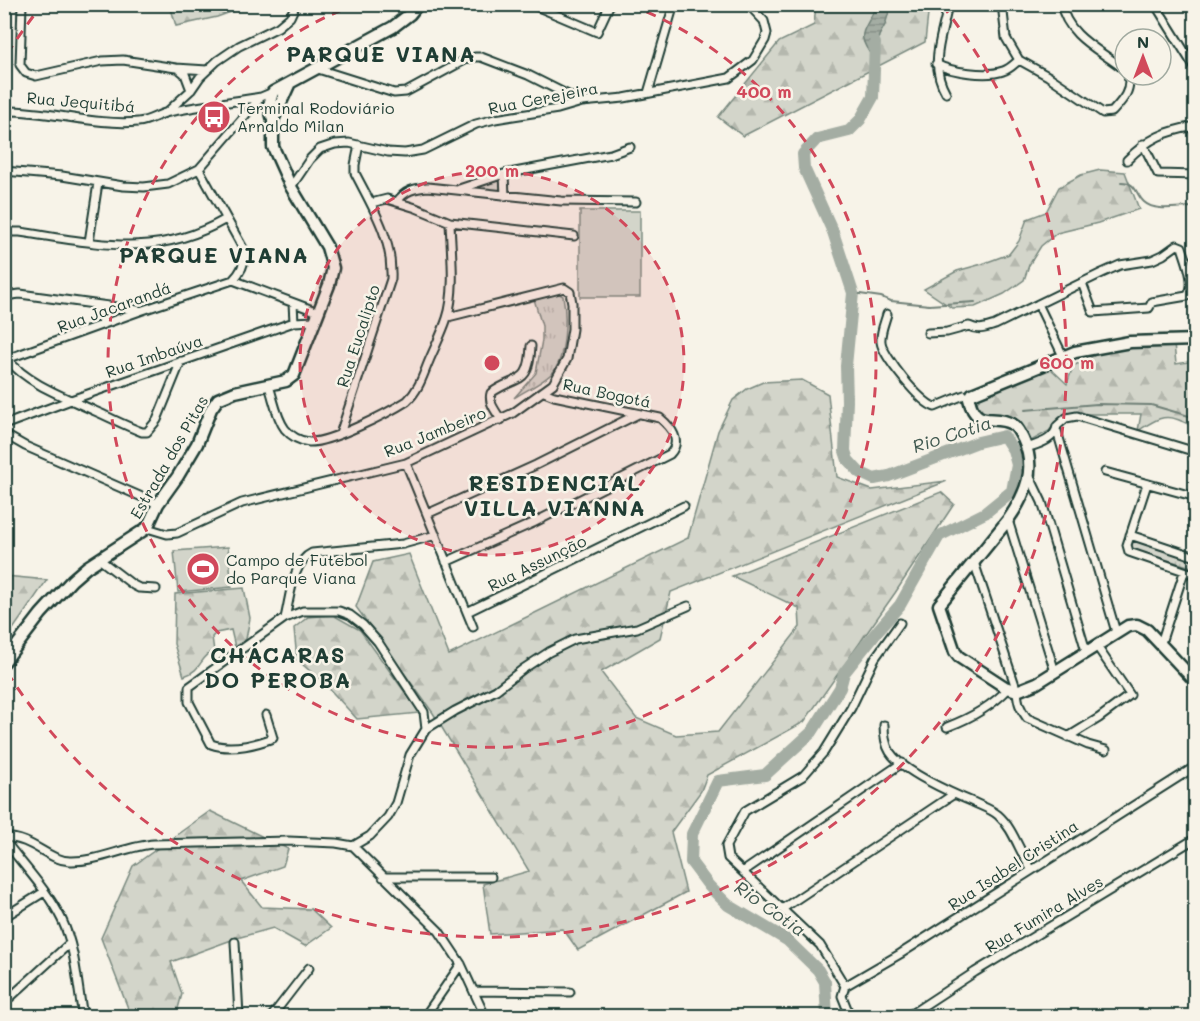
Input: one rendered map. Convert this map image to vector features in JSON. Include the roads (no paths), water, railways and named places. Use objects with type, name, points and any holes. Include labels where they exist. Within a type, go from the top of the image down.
[{"type":"main road","points":[[273,120],[265,101],[290,84],[393,27],[410,14],[418,4]]},
{"type":"main road","points":[[273,120],[278,94]]},
{"type":"main road","name":"Estrada dos Pitas","points":[[4,662],[72,580],[147,528],[158,504],[197,444],[211,409],[218,399],[235,392],[286,381],[294,375],[332,275],[331,257],[291,187],[273,147],[273,120]]},
{"type":"main road","points":[[1196,340],[1130,342],[1076,352],[972,394],[969,399],[973,412],[980,418],[1014,424],[1027,448],[1030,477],[1018,506],[939,605],[955,652],[959,657],[967,664],[1013,690],[1037,683],[1116,632],[1128,626],[1137,625],[1147,630],[1161,643],[1196,682]]},
{"type":"street","points":[[22,4],[20,65],[26,74],[36,76],[102,61],[123,60],[207,70]]},
{"type":"street","points":[[166,112],[191,90],[207,70],[228,53],[284,22],[290,17],[296,4]]},
{"type":"street","points":[[531,4],[597,32],[610,4]]},
{"type":"street","points":[[648,93],[674,4]]},
{"type":"street","name":"Rua Cerejeira","points":[[291,187],[302,168],[320,149],[335,144],[360,145],[388,152],[405,153],[423,150],[476,124],[495,119],[729,78],[753,60],[760,51],[767,33],[764,21],[748,4]]},
{"type":"street","points":[[946,93],[940,82],[936,64],[948,4]]},
{"type":"street","points":[[1002,4],[1006,38],[1019,60],[1048,76],[1100,111],[1107,113],[1112,112],[1124,99],[1128,87]]},
{"type":"street","points":[[1061,4],[1063,16],[1074,32],[1113,61]]},
{"type":"street","points":[[1155,4],[1196,70]]},
{"type":"street","points":[[1185,51],[1196,50]]},
{"type":"street","points":[[318,69],[381,90],[400,93],[421,85],[465,60],[481,57],[528,75],[582,102]]},
{"type":"street","points":[[936,64],[955,70],[993,73],[1003,72],[1019,60]]},
{"type":"street","points":[[176,68],[185,74],[191,90]]},
{"type":"street","points":[[250,110],[265,101]]},
{"type":"street","points":[[4,171],[35,173],[123,186],[161,185],[177,181],[199,169],[250,110],[265,101]]},
{"type":"street","name":"Rua Jequitibá","points":[[4,111],[24,110],[117,123],[149,121],[166,112],[265,101]]},
{"type":"street","points":[[1127,160],[1143,144],[1166,132],[1196,126]]},
{"type":"street","points":[[1143,144],[1158,174],[1196,176]]},
{"type":"street","name":"Rua Eucalipto","points":[[340,434],[391,279],[390,251],[383,228],[356,173],[355,165],[360,145]]},
{"type":"street","points":[[457,190],[504,174],[611,154],[630,147]]},
{"type":"street","points":[[199,169],[244,250],[242,269],[233,280],[293,303],[316,316]]},
{"type":"street","points":[[504,174],[505,196]]},
{"type":"street","points":[[89,242],[98,183]]},
{"type":"street","points":[[398,202],[402,195],[418,188],[561,201],[636,202]]},
{"type":"street","points":[[364,189],[450,222],[574,236]]},
{"type":"street","points":[[371,203],[387,199]]},
{"type":"street","points":[[4,232],[20,232],[132,247],[167,243],[189,237],[226,219]]},
{"type":"street","points":[[269,386],[281,423],[301,441],[312,442],[340,434],[396,407],[415,394],[448,317],[452,257],[450,222]]},
{"type":"street","points":[[928,333],[947,332],[969,326],[984,329],[1120,265],[1152,260],[1164,255],[1179,244],[1190,272],[1191,291],[1184,297],[1152,302],[1149,308],[1093,312],[1082,283]]},
{"type":"street","name":"Rua Jacarandá","points":[[6,360],[233,280]]},
{"type":"street","name":"Rua Jambeiro","points":[[147,528],[167,534],[177,533],[242,503],[406,463],[501,420],[554,384],[567,359],[573,317],[571,296],[568,290],[560,288],[448,317]]},
{"type":"street","points":[[4,296],[20,294],[140,311]]},
{"type":"street","points":[[293,303],[294,322]]},
{"type":"street","points":[[93,304],[103,314],[101,325]]},
{"type":"street","points":[[1038,304],[1063,356]]},
{"type":"street","points":[[887,314],[881,334],[882,349],[891,363],[926,402],[935,407],[964,395]]},
{"type":"street","name":"Rua Imbaúva","points":[[4,425],[181,361],[316,316]]},
{"type":"street","points":[[501,420],[491,404],[491,393],[525,375],[529,368],[531,346]]},
{"type":"street","points":[[6,360],[16,370],[70,400],[132,428],[147,432],[157,420],[181,361]]},
{"type":"street","name":"Rua Bogotá","points":[[446,561],[533,523],[670,454],[676,444],[671,428],[660,418],[544,392]]},
{"type":"street","points":[[427,514],[536,465],[638,414]]},
{"type":"street","points":[[1116,632],[1057,431],[1058,426],[1066,418],[1077,416],[1196,452]]},
{"type":"street","points":[[1027,448],[1044,441],[1057,431]]},
{"type":"street","points":[[4,434],[25,446],[158,504]]},
{"type":"street","points":[[406,463],[473,627]]},
{"type":"street","points":[[1105,472],[1196,497]]},
{"type":"street","points":[[1030,477],[1042,502],[1091,648],[1130,695],[1068,737]]},
{"type":"street","points":[[1147,484],[1127,547],[1131,555],[1196,575]]},
{"type":"street","name":"Rua Assunção","points":[[467,612],[684,506]]},
{"type":"street","points":[[1008,520],[1055,672]]},
{"type":"street","points":[[1130,535],[1196,557]]},
{"type":"street","points":[[285,618],[298,566],[307,555],[403,544],[436,536]]},
{"type":"street","points":[[99,560],[133,585],[156,590]]},
{"type":"street","points":[[974,562],[1013,690],[1027,718],[1068,737],[1106,750]]},
{"type":"street","points":[[1161,643],[1184,572]]},
{"type":"street","points":[[352,846],[370,836],[388,817],[396,803],[410,755],[426,729],[496,690],[549,652],[575,639],[637,628],[688,606]]},
{"type":"street","points":[[266,715],[273,738],[237,747],[215,746],[207,740],[189,702],[188,692],[193,682],[285,618],[303,611],[339,611],[350,615],[363,625],[378,642],[424,712],[426,729]]},
{"type":"street","points":[[850,1017],[842,996],[845,986],[820,945],[728,858],[726,846],[745,811],[803,776],[824,753],[851,708],[874,658],[900,623]]},
{"type":"street","points":[[947,727],[972,717],[1013,690]]},
{"type":"street","points":[[884,726],[884,737],[889,751],[902,763],[954,794],[995,813],[1002,819],[1010,829],[1024,860],[1032,870]]},
{"type":"street","points":[[744,871],[902,763]]},
{"type":"street","name":"Rua Isabel Cristina","points":[[845,986],[900,954],[1196,766]]},
{"type":"street","points":[[782,909],[954,794]]},
{"type":"street","points":[[4,839],[17,838],[30,842],[58,859],[69,861],[154,844],[288,841],[352,846],[439,931],[461,964],[484,1017]]},
{"type":"street","name":"Rua Fumira Alves","points":[[908,1017],[975,972],[1196,838]]},
{"type":"street","points":[[4,839],[44,891],[62,921],[70,944],[80,1015]]},
{"type":"street","points":[[383,877],[491,877]]},
{"type":"street","points":[[4,917],[44,891]]},
{"type":"street","points":[[235,942],[239,1017]]},
{"type":"street","points":[[4,1003],[70,944]]},
{"type":"street","points":[[425,1017],[461,964]]},
{"type":"street","points":[[272,1017],[309,968]]},
{"type":"street","points":[[474,991],[570,992]]},
{"type":"waterway","name":"Rio Cotia","points":[[827,1016],[825,982],[818,970],[787,940],[728,905],[709,886],[691,862],[692,834],[718,781],[765,775],[812,732],[840,688],[844,673],[900,605],[939,536],[985,513],[1012,491],[1017,465],[1013,450],[1004,436],[978,442],[889,476],[874,479],[859,472],[848,460],[845,451],[846,366],[853,293],[833,232],[804,168],[803,154],[817,139],[849,131],[860,120],[873,97],[875,43]]},
{"type":"waterway","points":[[1121,182],[1133,186],[1141,199],[1149,205],[1162,208],[1196,207]]},
{"type":"waterway","points":[[853,293],[881,297],[891,301],[929,305],[975,302]]},
{"type":"waterway","points":[[1025,410],[1097,404],[1151,405],[1196,418]]},
{"type":"place","name":"Terminal Rodoviário Arnaldo Milan","points":[[214,117]]},
{"type":"place","name":"Campo de Futebol do Parque Viana","points":[[203,569]]},
{"type":"district","name":"PARQUE VIANA","points":[[381,54]]},
{"type":"district","name":"PARQUE VIANA","points":[[214,255]]},
{"type":"district","name":"RESIDENCIAL VILLA VIANNA","points":[[555,496]]},
{"type":"district","name":"CHÁCARAS DO PEROBA","points":[[278,668]]}]
